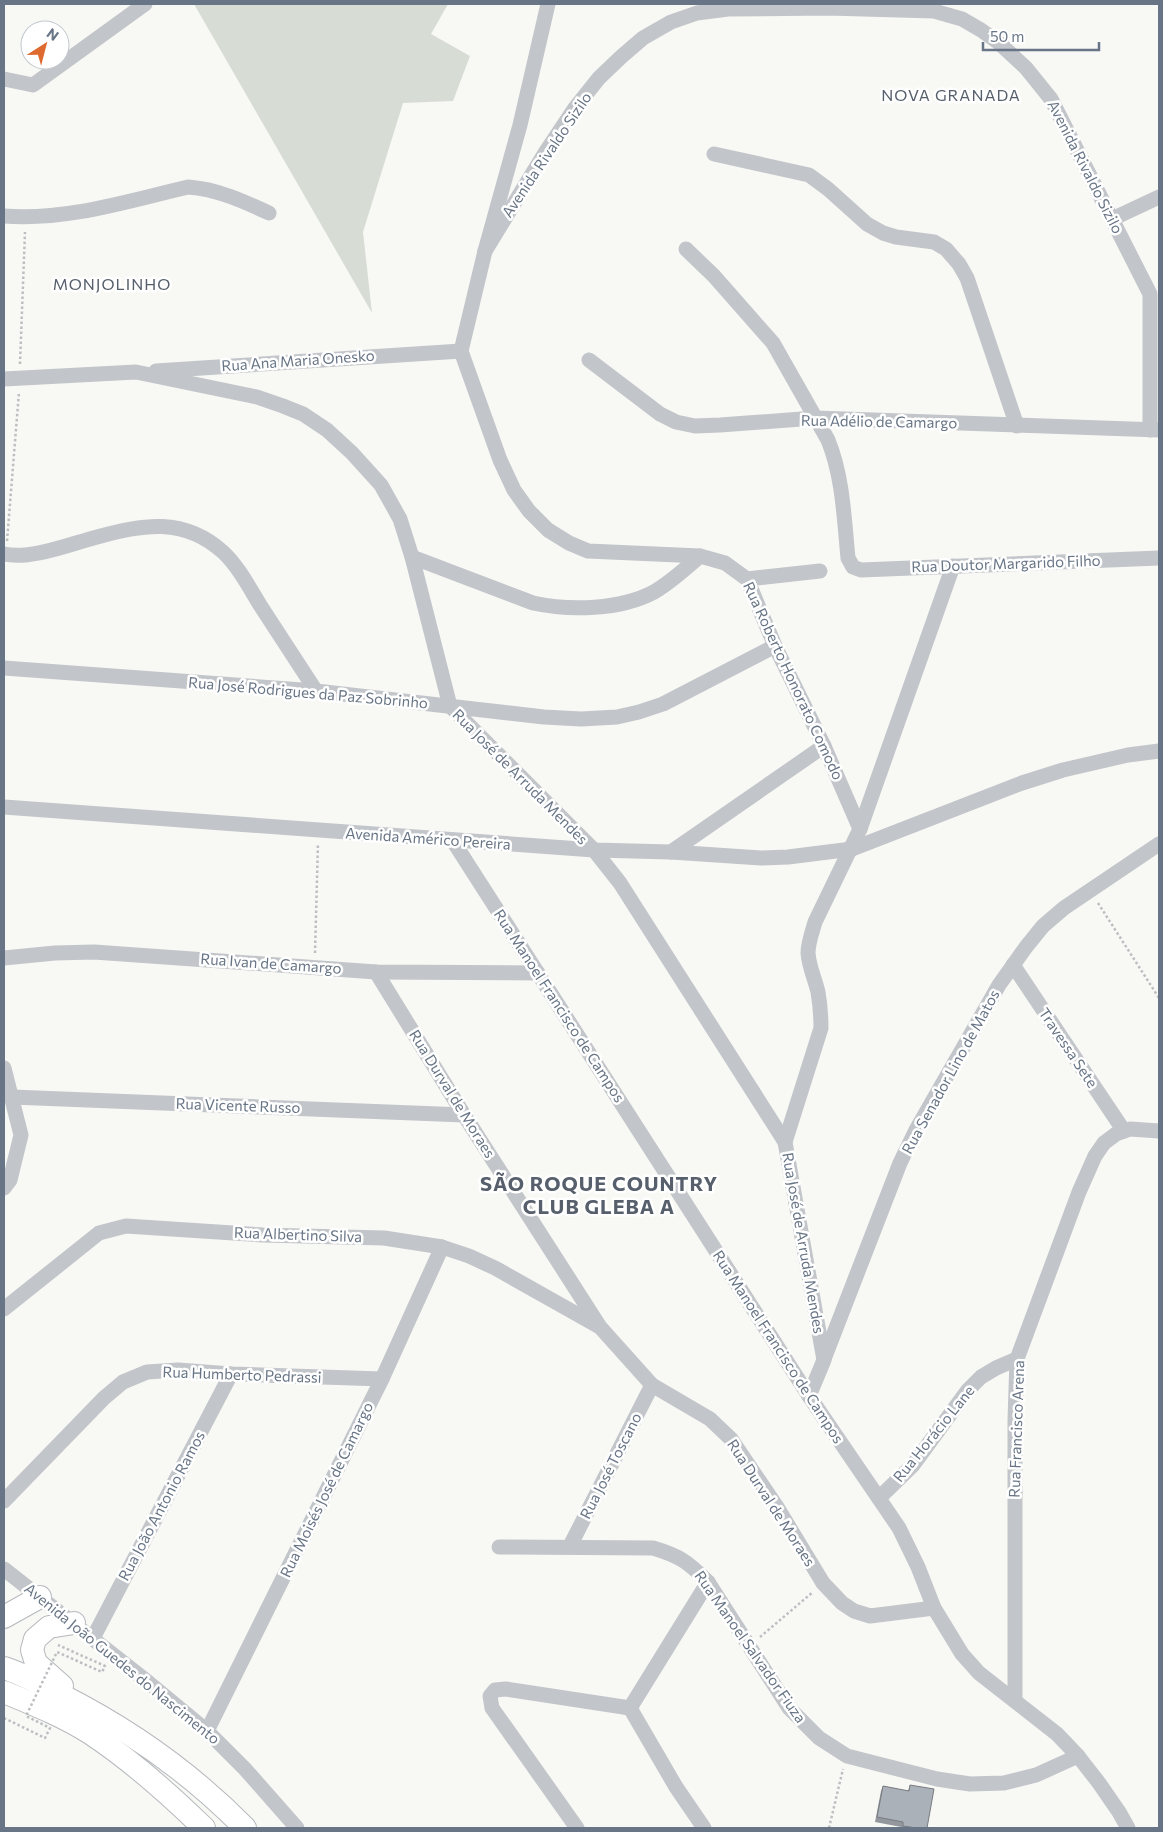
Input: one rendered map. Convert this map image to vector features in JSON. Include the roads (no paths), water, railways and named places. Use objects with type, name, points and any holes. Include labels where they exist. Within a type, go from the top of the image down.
[{"type":"highway","points":[[4,1617],[40,1597]]},
{"type":"highway","points":[[74,1623],[49,1627],[35,1639],[32,1650],[36,1663],[89,1709]]},
{"type":"highway","points":[[4,1668],[20,1673],[89,1709],[146,1745],[184,1773],[230,1812],[245,1828]]},
{"type":"highway","points":[[4,1692],[53,1713],[89,1733],[130,1762],[184,1808],[204,1828]]},
{"type":"street","points":[[4,79],[33,85],[145,4]]},
{"type":"street","points":[[461,351],[485,251],[520,125],[548,4]]},
{"type":"street","name":"Avenida Rivaldo Sizilo","points":[[485,251],[576,108],[600,78],[643,38],[671,22],[697,13],[728,10],[890,9],[934,11],[962,19],[982,30],[1026,68],[1051,99],[1112,219],[1154,295],[1154,430]]},
{"type":"street","points":[[714,154],[809,174],[866,224],[883,233],[896,237],[923,239],[934,242],[946,249],[967,278],[1017,426]]},
{"type":"street","points":[[4,216],[25,218],[60,215],[188,187],[205,188],[245,202],[269,213]]},
{"type":"street","points":[[1112,219],[1159,197]]},
{"type":"street","points":[[686,249],[714,276],[773,343],[815,418]]},
{"type":"street","name":"Rua Ana Maria Onesko","points":[[136,372],[461,351]]},
{"type":"street","name":"Rua Roberto Honorato Comodo","points":[[461,351],[500,460],[514,490],[529,511],[548,530],[569,543],[588,551],[700,556],[726,563],[747,579],[775,646],[824,746],[860,829]]},
{"type":"street","name":"Rua Adélio de Camargo","points":[[589,360],[660,414],[676,422],[695,426],[815,418],[1154,430]]},
{"type":"street","name":"Rua José de Arruda Mendes","points":[[4,379],[136,372],[257,397],[303,414],[322,426],[352,453],[380,486],[400,519],[412,557],[450,706],[594,850],[620,883],[785,1142],[824,1360]]},
{"type":"street","name":"Rua Doutor Margarido Filho","points":[[815,418],[828,440],[835,458],[841,492],[848,558],[853,567],[861,570],[1159,558]]},
{"type":"street","points":[[4,554],[27,555],[130,528],[154,526],[180,529],[206,539],[223,552],[239,572],[316,691]]},
{"type":"street","points":[[412,557],[533,603],[550,607],[573,608],[602,606],[641,597],[665,585],[700,556]]},
{"type":"street","points":[[785,1142],[821,1028],[818,992],[808,954],[810,939],[815,922],[852,849],[860,829],[953,566]]},
{"type":"street","points":[[747,579],[820,571]]},
{"type":"street","name":"Rua José Rodrigues da Paz Sobrinho","points":[[4,668],[316,691],[544,717],[581,719],[617,717],[663,704],[775,646]]},
{"type":"street","points":[[671,852],[824,746]]},
{"type":"street","name":"Avenida Américo Pereira","points":[[4,807],[594,850],[671,852],[761,858],[788,857],[852,849],[1022,783],[1063,770],[1128,755],[1159,751]]},
{"type":"street","name":"Rua Manoel Francisco de Campos","points":[[453,841],[809,1396],[899,1528],[918,1566],[934,1608],[962,1654],[979,1673],[1057,1734],[1078,1756],[1119,1812],[1128,1828]]},
{"type":"street","name":"Rua Senador Lino de Matos","points":[[824,1360],[900,1163],[916,1130],[999,985],[1043,926],[1064,908],[1159,844]]},
{"type":"street","name":"Rua Ivan de Camargo","points":[[4,958],[55,953],[94,952],[376,972],[538,973]]},
{"type":"street","name":"Travessa Sete","points":[[1013,965],[1124,1131]]},
{"type":"street","name":"Rua Durval de Moraes","points":[[376,972],[464,1115],[600,1327],[652,1385],[710,1419],[731,1439],[823,1583],[842,1603],[854,1611],[870,1616],[934,1608]]},
{"type":"street","points":[[4,1068],[21,1135],[10,1180],[4,1188]]},
{"type":"street","name":"Rua Vicente Russo","points":[[12,1097],[464,1115]]},
{"type":"street","points":[[1124,1131],[1130,1129],[1159,1131]]},
{"type":"street","name":"Rua Francisco Arena","points":[[1015,1701],[1015,1420],[1018,1359],[1079,1192],[1095,1156],[1104,1143],[1116,1134],[1124,1131]]},
{"type":"street","name":"Rua Albertino Silva","points":[[4,1309],[99,1234],[126,1226],[263,1235],[384,1238],[442,1247],[469,1256],[495,1268],[600,1327]]},
{"type":"street","name":"Rua Moisés José de Camargo","points":[[207,1731],[382,1380],[442,1247]]},
{"type":"street","name":"Rua Horácio Lane","points":[[879,1498],[913,1465],[968,1390],[981,1377],[996,1368],[1018,1359]]},
{"type":"street","points":[[809,1396],[824,1360]]},
{"type":"street","name":"Rua Humberto Pedrassi","points":[[4,1501],[104,1398],[123,1382],[146,1372],[178,1370],[382,1380]]},
{"type":"street","name":"Rua João Antonio Ramos","points":[[93,1638],[231,1374]]},
{"type":"street","name":"Rua José Toscano","points":[[570,1546],[652,1385]]},
{"type":"street","name":"Rua Manoel Salvador Fiuza","points":[[499,1547],[653,1548],[672,1554],[690,1564],[708,1582],[789,1708],[819,1738],[847,1756],[937,1779],[970,1784],[1004,1783],[1036,1775],[1078,1756]]},
{"type":"street","name":"Avenida João Guedes do Nascimento","points":[[4,1569],[93,1638],[207,1731],[245,1769],[297,1828]]},
{"type":"street","points":[[630,1708],[708,1582]]},
{"type":"street","points":[[573,1826],[492,1708],[490,1702],[491,1693],[495,1690],[506,1689],[630,1708]]},
{"type":"street","points":[[630,1708],[676,1787],[704,1828]]},
{"type":"district","name":"NOVA GRANADA","points":[[951,95]]},
{"type":"district","name":"MONJOLINHO","points":[[112,284]]},
{"type":"district","name":"SÃO ROQUE COUNTRY CLUB GLEBA A","points":[[599,1196]]}]
